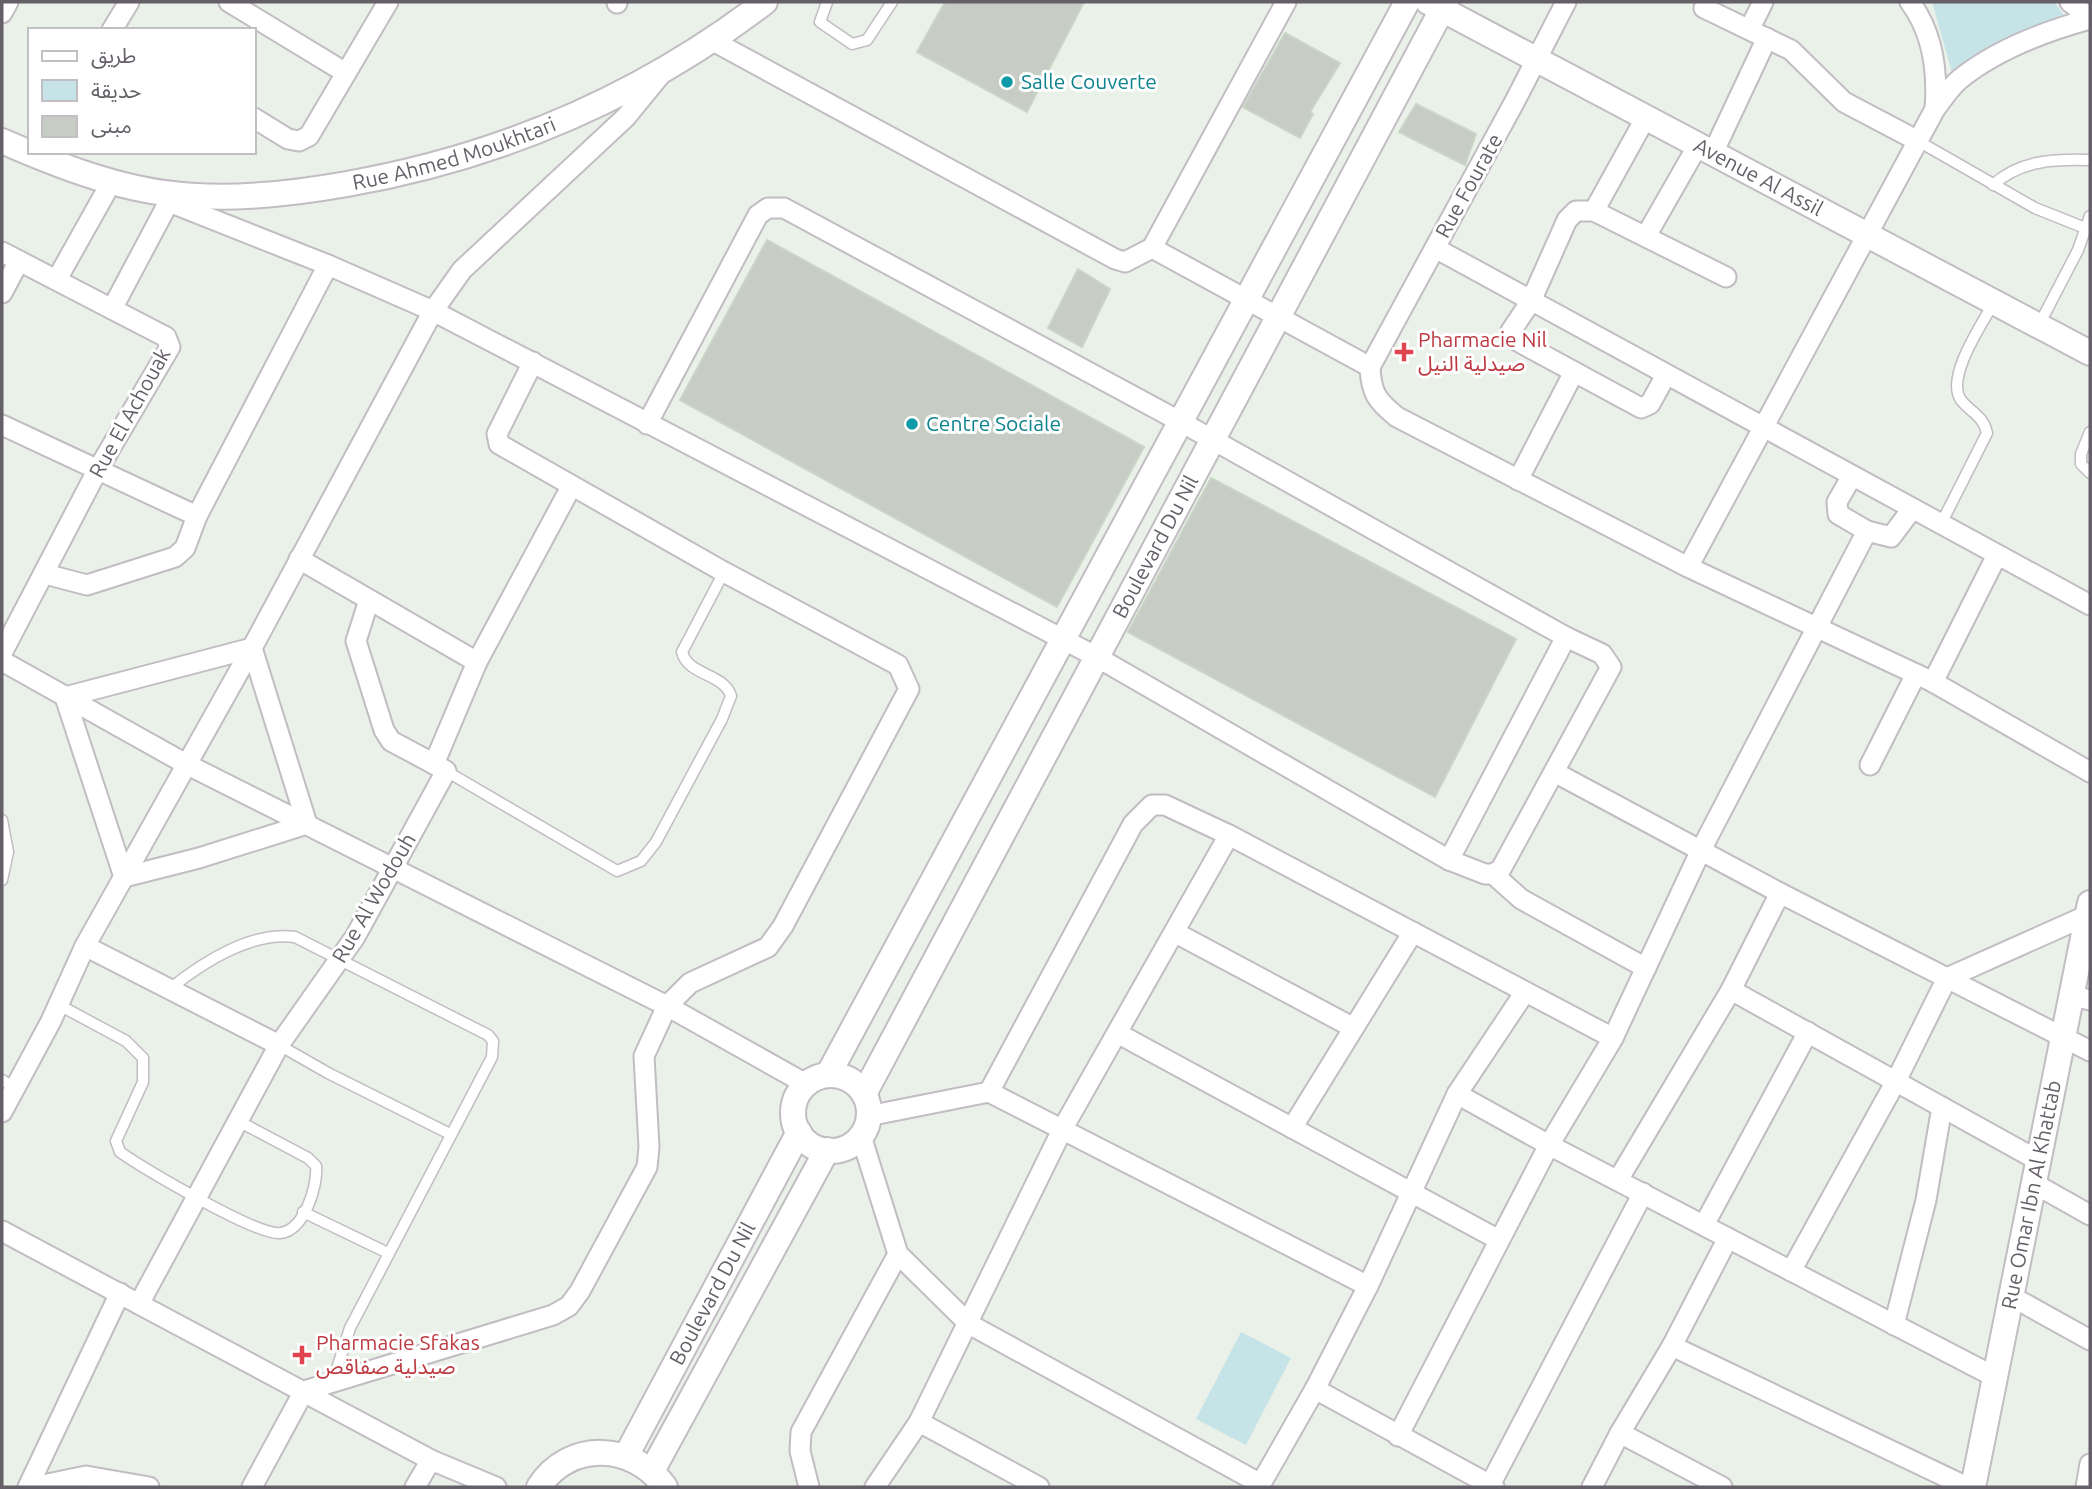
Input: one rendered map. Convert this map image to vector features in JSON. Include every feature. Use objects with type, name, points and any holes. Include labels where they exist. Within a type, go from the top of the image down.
[{"type":"street","points":[[2,13],[8,2]]},
{"type":"street","points":[[114,28],[130,2]]},
{"type":"street","points":[[229,2],[346,73]]},
{"type":"street","points":[[256,119],[288,139],[299,141],[309,136],[388,2]]},
{"type":"street","name":"Rue Ahmed Moukhtari","points":[[42,155],[112,181],[171,198],[279,194],[418,170],[514,140],[562,121],[662,73],[713,41],[765,2]]},
{"type":"street","points":[[713,41],[1125,262],[1152,248],[1286,2]]},
{"type":"street","name":"Boulevard Du Nil","points":[[817,1079],[1064,640],[1406,2]]},
{"type":"street","name":"Rue Fourate","points":[[1370,368],[1566,2]]},
{"type":"street","points":[[1646,236],[1706,149],[1758,33],[1763,2]]},
{"type":"street","points":[[1910,2],[1926,31],[1934,57],[1935,109]]},
{"type":"street","points":[[2070,2],[2090,19]]},
{"type":"street","name":"Boulevard Du Nil","points":[[864,1115],[1095,656],[1279,316],[1438,4]]},
{"type":"street","name":"Avenue Al Assil","points":[[1438,4],[1535,59],[2090,353]]},
{"type":"street","points":[[1704,8],[1758,33],[1804,60],[1844,102],[1918,141]]},
{"type":"street","points":[[1688,567],[1761,427],[1935,109],[1957,82],[1988,61],[2056,30],[2090,19]]},
{"type":"street","points":[[2,1112],[8,1083],[59,1005],[85,946],[252,648],[433,311],[462,271],[626,117],[662,73]]},
{"type":"street","points":[[1594,211],[1646,117]]},
{"type":"street","name":"Rue Ahmed Moukhtari","points":[[2,141],[28,150]]},
{"type":"street","points":[[57,279],[112,181]]},
{"type":"street","points":[[112,309],[171,198],[433,311],[533,362],[647,424],[1095,656],[1449,860],[1485,874],[1493,874],[1501,869],[1556,774],[1611,667],[1602,654],[1566,637],[1181,422],[775,206],[758,215],[647,424]]},
{"type":"street","points":[[1666,375],[1650,404],[1641,408],[1510,337],[1511,331],[1531,301],[1571,215],[1582,209],[1594,211],[1726,276]]},
{"type":"street","points":[[1152,248],[1370,368],[1371,387],[1376,400],[1397,417],[1688,567],[1925,678],[2090,772]]},
{"type":"street","points":[[1435,248],[2090,605]]},
{"type":"street","points":[[2,293],[10,256]]},
{"type":"street","name":"Rue El Achouak","points":[[2,653],[97,471],[170,347],[166,337],[10,256]]},
{"type":"street","points":[[45,574],[87,585],[175,556],[185,548],[197,516],[328,265]]},
{"type":"street","points":[[252,1487],[304,1391],[553,1315],[569,1306],[587,1280],[647,1167],[649,1147],[642,1072],[644,1056],[667,1006],[690,984],[768,947],[783,926],[909,689],[898,665],[724,572],[499,444],[497,434],[533,362]]},
{"type":"street","points":[[1518,480],[1574,372]]},
{"type":"street","points":[[4,433],[197,516]]},
{"type":"street","points":[[1852,476],[1838,502],[1838,514],[1867,531],[1891,537],[1912,509]]},
{"type":"street","name":"Rue Al Wodouh","points":[[139,1304],[240,1122],[279,1045],[340,959],[393,868],[440,768],[477,662],[571,487]]},
{"type":"street","points":[[1398,1436],[1549,1145],[1613,1038],[1701,850],[1867,531]]},
{"type":"street","points":[[1870,765],[1997,555]]},
{"type":"street","points":[[299,559],[477,662]]},
{"type":"street","points":[[369,600],[356,641],[384,730],[391,741],[440,768]]},
{"type":"street","points":[[1449,860],[1566,637]]},
{"type":"street","points":[[65,697],[252,648]]},
{"type":"street","points":[[252,648],[307,824]]},
{"type":"street","points":[[2,662],[186,764],[667,1006],[817,1079],[849,1080],[864,1115],[898,1254],[970,1324],[1260,1486],[1368,1286],[1457,1094],[1525,992]]},
{"type":"street","points":[[65,697],[124,877]]},
{"type":"street","points":[[1556,774],[1780,893],[2090,1051]]},
{"type":"street","points":[[989,1093],[1127,836],[1145,810],[1152,805],[1165,805],[1229,835],[1613,1038]]},
{"type":"street","points":[[124,877],[199,858],[307,824]]},
{"type":"street","points":[[875,1487],[919,1422],[970,1324],[1063,1128],[1176,933],[1229,835]]},
{"type":"street","points":[[1493,874],[1521,899],[1646,968]]},
{"type":"street","points":[[1618,1180],[1731,989],[1780,893]]},
{"type":"street","points":[[1791,1271],[1896,1081],[1947,978],[2089,909]]},
{"type":"street","name":"Rue Omar Ibn Al Khattab","points":[[1973,1487],[2009,1295],[2064,1037],[2082,998],[2089,909]]},
{"type":"street","points":[[1292,1128],[1413,932]]},
{"type":"street","points":[[1176,933],[1352,1027]]},
{"type":"street","points":[[85,946],[172,988],[279,1045]]},
{"type":"street","points":[[1731,989],[1942,1107],[2037,1172],[2090,1215]]},
{"type":"street","points":[[1704,1225],[1808,1032]]},
{"type":"street","points":[[1117,1033],[1499,1240]]},
{"type":"street","points":[[817,1079],[794,1104],[793,1115],[799,1132],[813,1146],[827,1150],[848,1146],[864,1115]]},
{"type":"street","points":[[864,1115],[989,1093],[1063,1128],[1368,1286]]},
{"type":"street","points":[[1457,1094],[1549,1145],[1995,1377]]},
{"type":"street","points":[[1894,1325],[1926,1200],[1942,1107]]},
{"type":"street","name":"Boulevard Du Nil","points":[[626,1456],[799,1132]]},
{"type":"street","name":"Boulevard Du Nil","points":[[658,1479],[827,1150]]},
{"type":"street","points":[[1315,1388],[1491,1487],[1643,1193]]},
{"type":"street","points":[[2,1231],[430,1460],[496,1487]]},
{"type":"street","points":[[1592,1487],[1620,1433],[1672,1346],[1728,1238]]},
{"type":"street","points":[[809,1487],[800,1451],[801,1432],[898,1254]]},
{"type":"street","points":[[30,1487],[120,1293]]},
{"type":"street","points":[[2009,1295],[2090,1339]]},
{"type":"street","points":[[1672,1346],[1967,1487]]},
{"type":"street","points":[[919,1422],[1039,1487]]},
{"type":"street","points":[[1620,1433],[1723,1487]]},
{"type":"street","points":[[539,1487],[557,1467],[575,1457],[606,1452],[626,1456],[658,1479]]},
{"type":"street","points":[[415,1487],[430,1460]]},
{"type":"street","points":[[2086,1487],[2090,1464]]},
{"type":"street","points":[[30,1487],[86,1476],[149,1487]]},
{"type":"lane","points":[[827,2],[820,22],[852,44],[867,40],[892,2]]},
{"type":"lane","points":[[1918,141],[2035,208],[2088,230]]},
{"type":"lane","points":[[1993,186],[2007,173],[2032,163],[2090,160]]},
{"type":"lane","points":[[2039,326],[2088,230],[2090,216]]},
{"type":"lane","points":[[1941,525],[1987,433],[1984,420],[1960,399],[1958,383],[1963,360],[1994,302]]},
{"type":"lane","points":[[2090,432],[2081,454],[2081,464],[2090,473]]},
{"type":"lane","points":[[440,768],[617,871],[641,861],[656,842],[722,719],[731,696],[724,685],[689,664],[682,652],[724,572]]},
{"type":"lane","points":[[2,820],[8,852],[2,880]]},
{"type":"lane","points":[[172,988],[193,970],[225,952],[275,936],[295,937],[488,1035],[494,1041],[492,1057],[387,1253],[347,1337],[333,1382]]},
{"type":"lane","points":[[59,1005],[138,1050],[143,1058],[143,1082],[119,1131],[117,1148],[129,1158],[198,1197],[274,1233],[281,1233],[296,1225],[303,1212],[316,1184],[316,1166],[308,1158],[240,1122]]},
{"type":"lane","points":[[279,1045],[328,1073],[450,1134]]},
{"type":"lane","points":[[303,1212],[387,1253]]},
{"type":"green space","points":[[1932,2],[2054,2],[2067,19],[1953,76]]},
{"type":"green space","points":[[1241,1332],[1291,1358],[1246,1445],[1196,1419]]},
{"type":"building","name":"Salle Couverte","points":[[945,2],[1084,2],[1027,112],[917,52]]},
{"type":"building","points":[[1285,33],[1340,63],[1310,112],[1313,114],[1300,138],[1243,107]]},
{"type":"building","points":[[1416,104],[1476,134],[1465,165],[1399,132]]},
{"type":"building","name":"Centre Sociale","points":[[767,240],[1144,447],[1057,607],[680,400]]},
{"type":"building","points":[[1078,269],[1110,289],[1082,347],[1048,328]]},
{"type":"building","points":[[1211,478],[1516,639],[1435,797],[1128,632]]},
{"type":"place","name":"Salle Couverte","points":[[1007,82]]},
{"type":"place","name":"Pharmacie Nil صيدلية النيل","points":[[1404,352]]},
{"type":"place","name":"Centre Sociale","points":[[912,424]]},
{"type":"place","name":"Pharmacie Sfakas صيدلية صفاقص","points":[[302,1355]]}]
